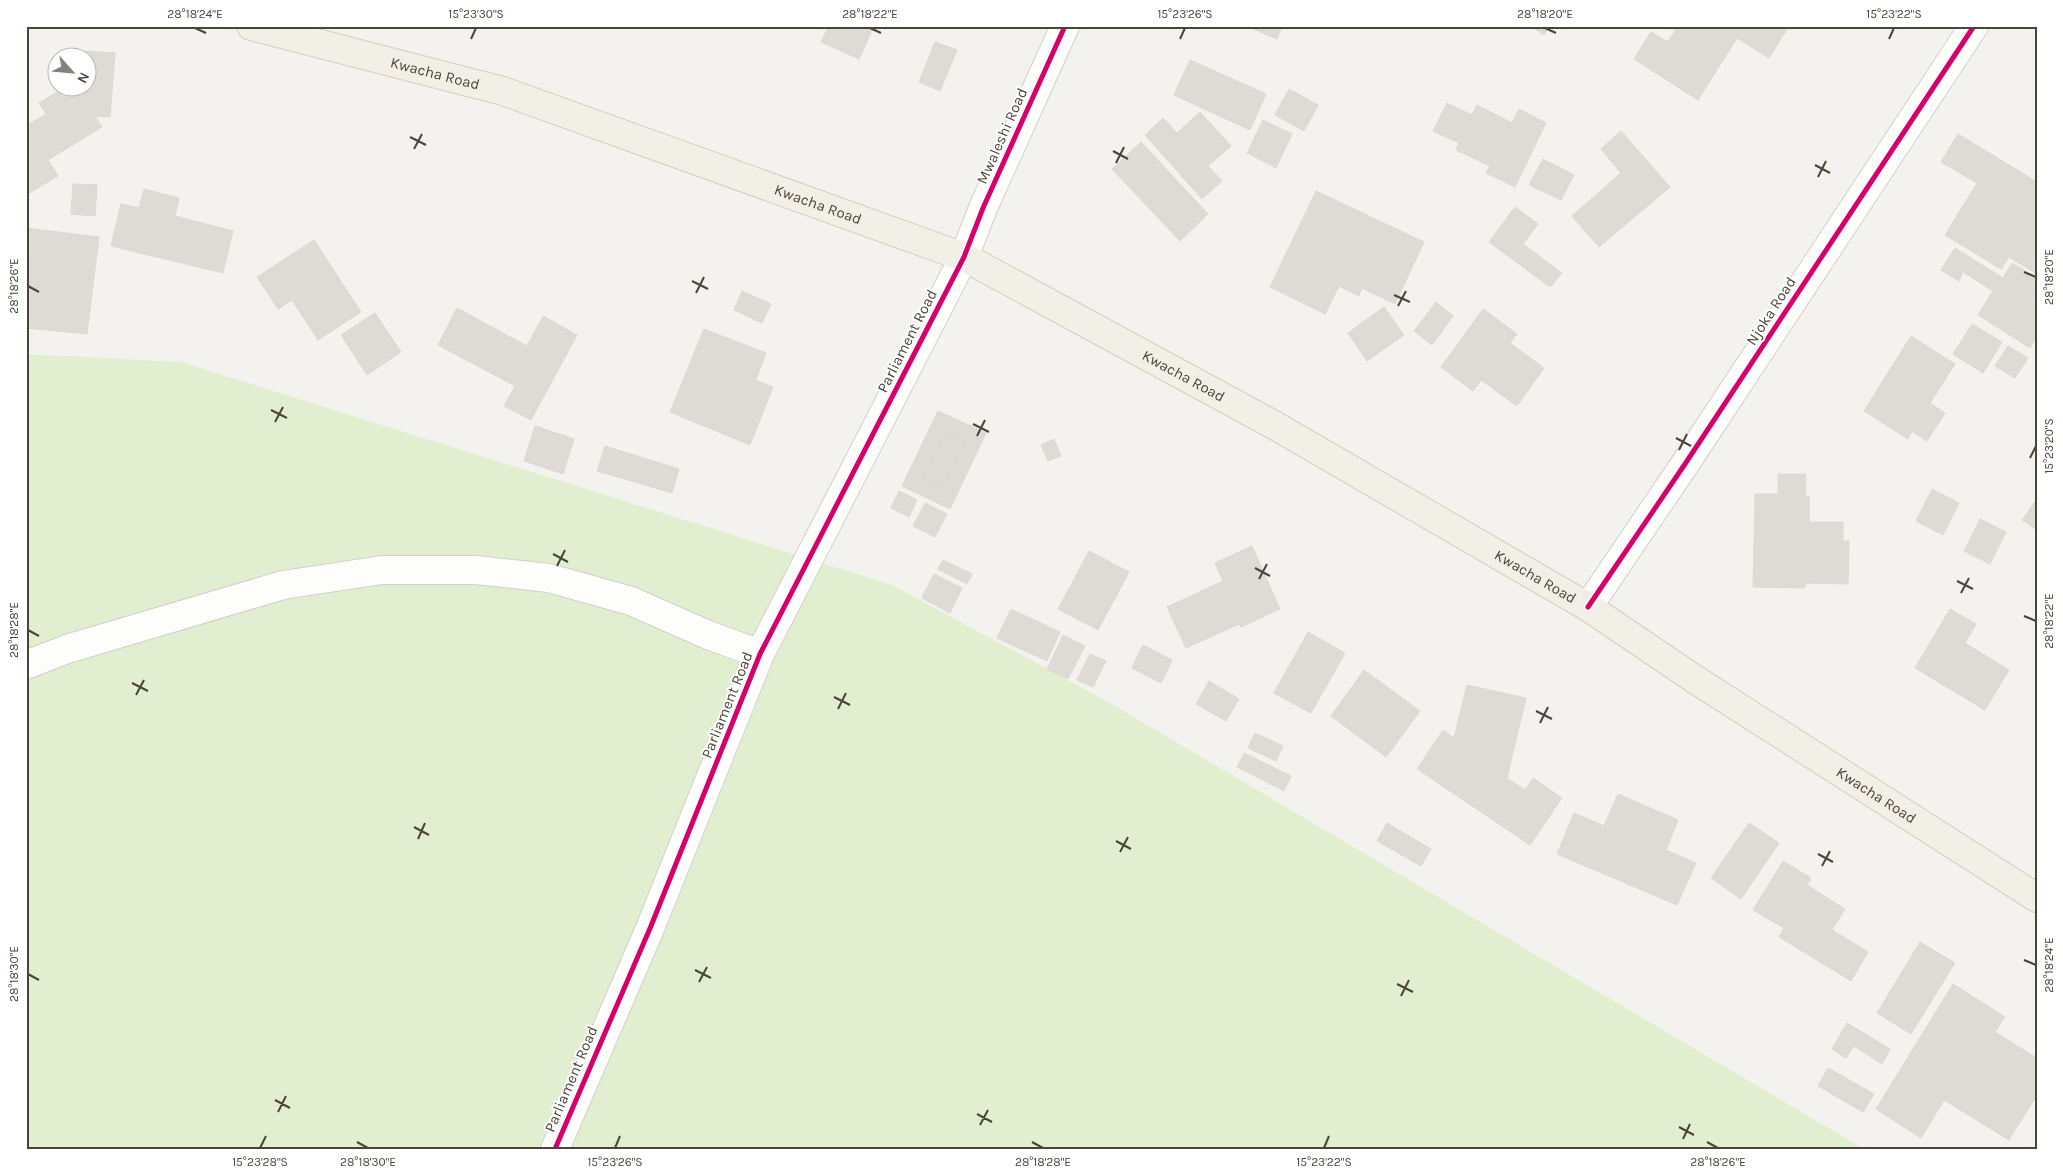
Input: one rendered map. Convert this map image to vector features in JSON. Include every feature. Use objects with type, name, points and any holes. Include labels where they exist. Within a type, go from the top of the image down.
[{"type":"main road","name":"Kwacha Road","points":[[251,26],[503,91],[964,257],[1274,425],[1588,607],[1696,680],[2037,898]]},
{"type":"street","name":"Mwaleshi Road","points":[[964,257],[983,208],[1065,26]]},
{"type":"street","name":"Njoka Road","points":[[1588,607],[1691,456],[1974,26]]},
{"type":"street","name":"Parliament Road","points":[[555,1149],[651,926],[760,654],[964,257]]},
{"type":"street","points":[[26,665],[67,649],[283,585],[382,570],[476,570],[549,578],[631,601],[708,635],[760,654]]},
{"type":"green space","points":[[26,354],[181,362],[892,585],[1110,703],[1864,1149],[26,1149]]},
{"type":"building","points":[[829,26],[874,26],[859,59],[821,42]]},
{"type":"building","points":[[1246,26],[1282,26],[1277,39]]},
{"type":"building","points":[[1530,26],[1549,26],[1544,35]]},
{"type":"building","points":[[1678,26],[1789,26],[1769,58],[1737,38],[1698,100],[1634,59],[1651,32],[1668,42]]},
{"type":"building","points":[[935,42],[957,50],[940,91],[919,82]]},
{"type":"building","points":[[98,52],[115,53],[110,117],[95,116],[102,127],[48,160],[58,176],[26,195],[26,126],[46,114],[39,103],[48,98],[98,98]]},
{"type":"building","points":[[1190,60],[1266,94],[1250,130],[1174,95]]},
{"type":"building","points":[[1289,89],[1318,105],[1304,131],[1275,115]]},
{"type":"building","points":[[1447,103],[1472,115],[1477,105],[1512,123],[1519,109],[1546,123],[1515,187],[1486,173],[1490,166],[1456,150],[1459,143],[1433,131]]},
{"type":"building","points":[[1200,112],[1231,146],[1208,166],[1222,181],[1202,199],[1145,135],[1163,118],[1177,133]]},
{"type":"building","points":[[1263,120],[1292,134],[1276,168],[1247,153]]},
{"type":"building","points":[[1621,131],[1670,187],[1599,247],[1572,216],[1621,173],[1601,149]]},
{"type":"building","points":[[1958,134],[2037,182],[2037,274],[2009,257],[2001,269],[1945,235],[1977,183],[1941,162]]},
{"type":"building","points":[[1141,142],[1208,214],[1180,241],[1112,169]]},
{"type":"building","points":[[1543,159],[1574,175],[1561,200],[1529,185]]},
{"type":"building","points":[[73,184],[97,185],[95,216],[71,214]]},
{"type":"building","points":[[144,189],[179,198],[175,216],[233,231],[223,273],[111,246],[121,204],[139,208]]},
{"type":"building","points":[[1316,191],[1424,242],[1395,304],[1362,288],[1359,296],[1339,286],[1325,314],[1270,287]]},
{"type":"building","points":[[1515,207],[1538,224],[1523,244],[1562,273],[1550,287],[1489,242]]},
{"type":"building","points":[[26,228],[99,237],[87,334],[26,328]]},
{"type":"building","points":[[314,240],[361,312],[318,340],[292,300],[278,309],[257,277]]},
{"type":"building","points":[[1955,248],[2003,278],[2012,263],[2037,278],[2037,340],[2035,339],[2030,348],[1978,315],[1993,291],[1963,272],[1959,281],[1941,270]]},
{"type":"building","points":[[742,291],[771,304],[762,323],[734,310]]},
{"type":"building","points":[[1436,302],[1453,316],[1432,345],[1414,331]]},
{"type":"building","points":[[1384,307],[1404,335],[1367,361],[1348,333]]},
{"type":"building","points":[[457,308],[527,346],[543,316],[577,335],[531,420],[504,406],[515,386],[438,345]]},
{"type":"building","points":[[1483,309],[1517,334],[1510,343],[1544,368],[1517,406],[1481,380],[1473,391],[1441,367]]},
{"type":"building","points":[[375,313],[401,352],[367,375],[341,335]]},
{"type":"building","points":[[1972,324],[2002,342],[1983,373],[1953,354]]},
{"type":"building","points":[[704,329],[766,353],[756,380],[773,387],[750,445],[670,412]]},
{"type":"building","points":[[1911,336],[1955,364],[1930,403],[1945,413],[1927,441],[1912,431],[1908,439],[1864,411]]},
{"type":"building","points":[[2008,346],[2028,358],[2015,378],[1995,366]]},
{"type":"building","points":[[938,411],[986,433],[950,509],[902,486]],"holes":[[[946,431],[965,440],[942,489],[923,480]]]},
{"type":"building","points":[[535,426],[574,439],[563,474],[524,461]]},
{"type":"building","points":[[946,431],[965,440],[942,489],[923,480]]},
{"type":"building","points":[[1054,439],[1061,456],[1048,461],[1041,445]]},
{"type":"building","points":[[605,446],[679,469],[672,493],[597,471]]},
{"type":"building","points":[[1778,474],[1806,474],[1805,496],[1809,496],[1809,522],[1843,522],[1843,541],[1849,541],[1848,584],[1806,583],[1805,588],[1753,587],[1755,494],[1778,494]]},
{"type":"building","points":[[1932,489],[1959,503],[1943,535],[1916,521]]},
{"type":"building","points":[[899,491],[917,500],[909,517],[891,508]]},
{"type":"building","points":[[2037,499],[2037,530],[2022,520]]},
{"type":"building","points":[[925,503],[947,514],[935,537],[913,526]]},
{"type":"building","points":[[1980,519],[2006,532],[1990,564],[1964,551]]},
{"type":"building","points":[[1252,546],[1280,609],[1241,627],[1239,624],[1186,648],[1167,607],[1223,581],[1215,563]]},
{"type":"building","points":[[1089,551],[1129,572],[1098,630],[1058,609]]},
{"type":"building","points":[[943,560],[972,574],[967,584],[938,569]]},
{"type":"building","points":[[934,574],[962,588],[950,613],[922,598]]},
{"type":"building","points":[[1011,609],[1060,632],[1047,661],[997,638]]},
{"type":"building","points":[[1950,609],[1976,624],[1965,643],[2009,670],[1985,710],[1915,668]]},
{"type":"building","points":[[1308,632],[1345,653],[1311,713],[1274,693]]},
{"type":"building","points":[[1063,635],[1085,646],[1068,679],[1047,669]]},
{"type":"building","points":[[1143,645],[1172,660],[1161,683],[1132,668]]},
{"type":"building","points":[[1090,654],[1106,661],[1093,687],[1077,680]]},
{"type":"building","points":[[1364,670],[1420,711],[1386,757],[1331,716]]},
{"type":"building","points":[[1209,681],[1239,699],[1226,721],[1196,704]]},
{"type":"building","points":[[1467,685],[1526,698],[1507,778],[1525,790],[1533,778],[1562,798],[1530,845],[1417,769],[1443,730],[1454,738]]},
{"type":"building","points":[[1255,733],[1283,746],[1276,761],[1248,748]]},
{"type":"building","points":[[1244,753],[1291,776],[1284,791],[1237,767]]},
{"type":"building","points":[[1618,794],[1678,820],[1666,850],[1696,863],[1677,905],[1557,854],[1574,813],[1604,826]]},
{"type":"building","points":[[1387,823],[1431,849],[1421,866],[1377,841]]},
{"type":"building","points":[[1749,823],[1779,843],[1741,899],[1711,878]]},
{"type":"building","points":[[1783,861],[1811,878],[1807,885],[1845,909],[1832,930],[1868,952],[1851,981],[1779,937],[1784,928],[1753,910]]},
{"type":"building","points":[[1920,942],[1955,963],[1911,1034],[1877,1013]]},
{"type":"building","points":[[1953,984],[2005,1017],[1995,1032],[2037,1058],[2037,1095],[2009,1140],[1944,1100],[1921,1138],[1876,1109]]},
{"type":"building","points":[[1847,1023],[1890,1049],[1882,1064],[1854,1046],[1846,1058],[1832,1049]]},
{"type":"building","points":[[1828,1068],[1874,1094],[1863,1112],[1818,1086]]},
{"type":"cycle path","points":[[555,1149],[651,926],[760,654],[964,257],[983,208],[1065,26]]},
{"type":"cycle path","points":[[1588,607],[1685,464],[1974,26]]}]
